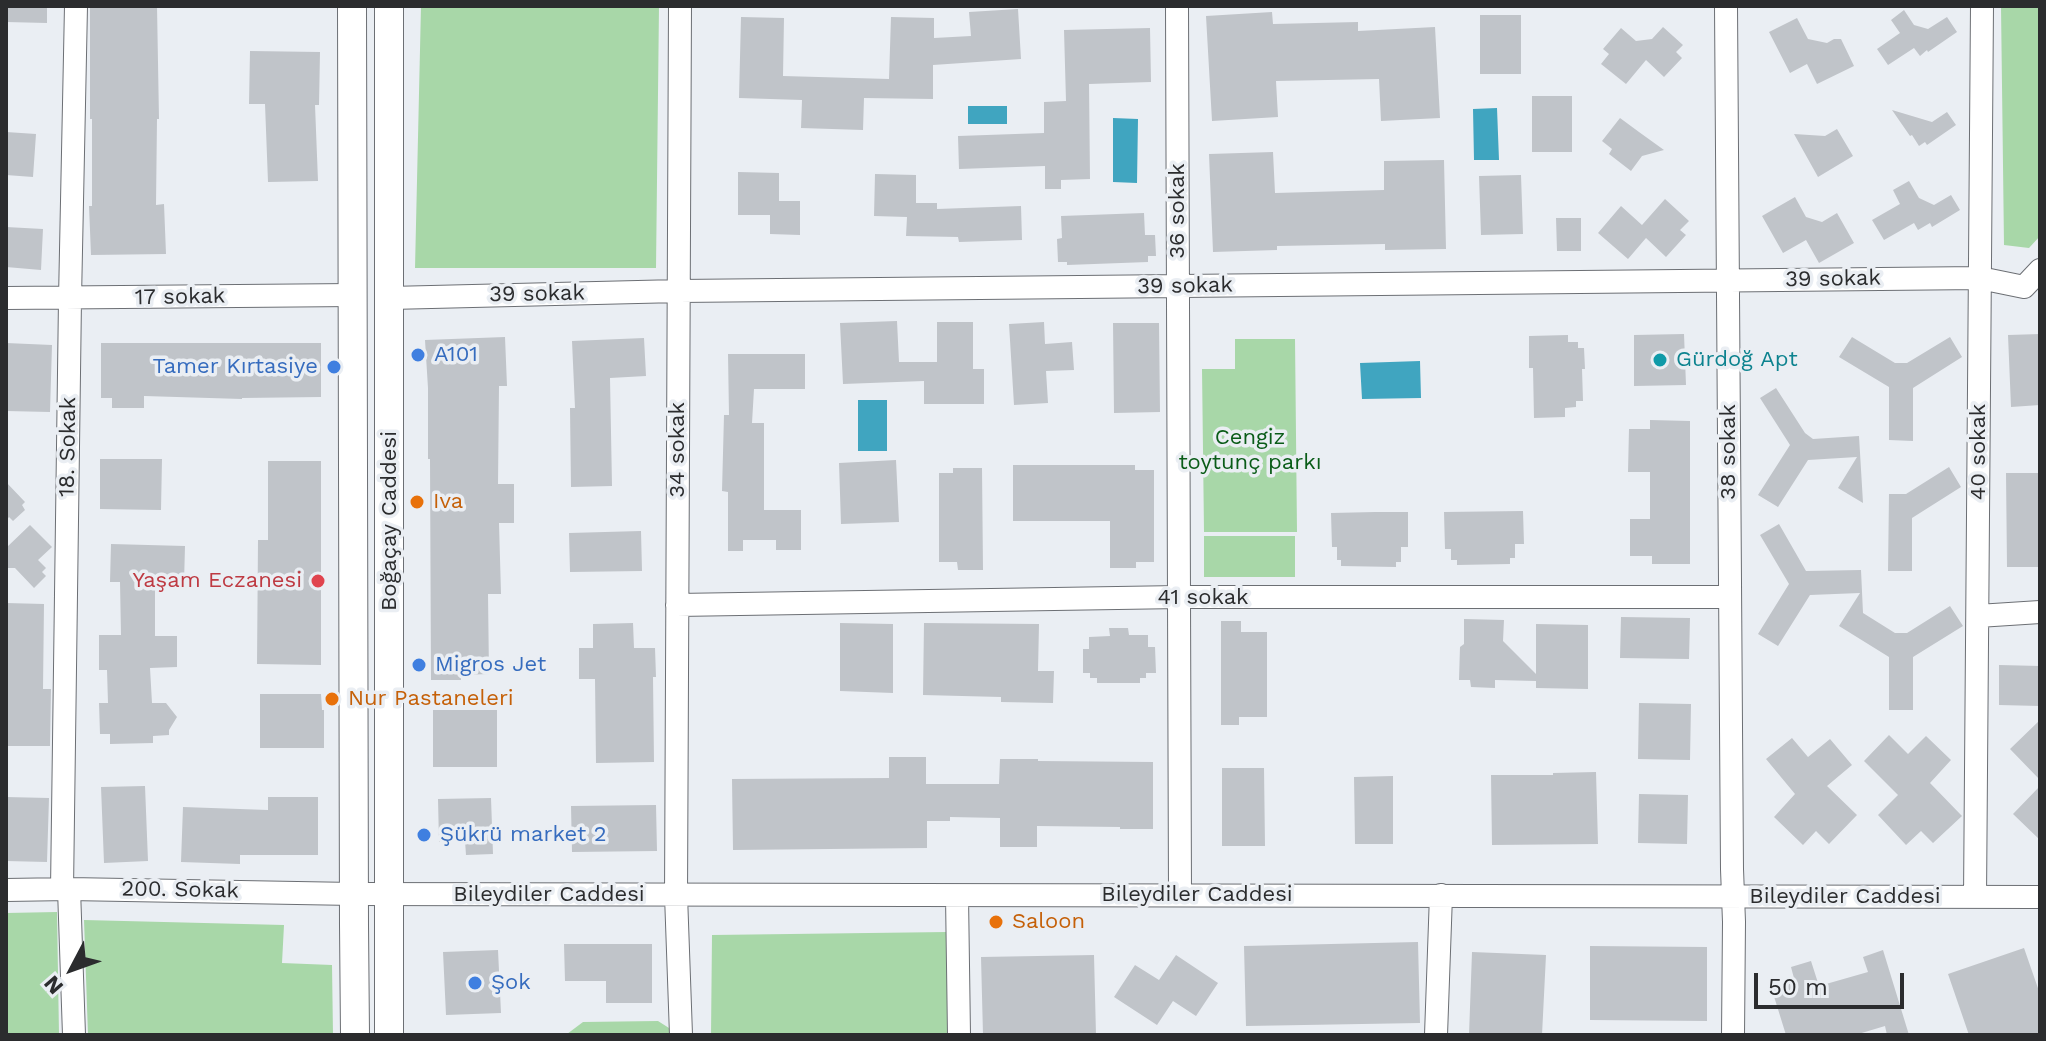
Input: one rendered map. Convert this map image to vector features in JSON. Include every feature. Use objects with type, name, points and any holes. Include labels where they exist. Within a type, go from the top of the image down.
[{"type":"main road","name":"Boğaçay Caddesi","points":[[352,6],[355,1035]]},
{"type":"main road","name":"Boğaçay Caddesi","points":[[389,6],[389,1035]]},
{"type":"street","name":"18. Sokak","points":[[74,1035],[65,889],[76,6]]},
{"type":"street","name":"34 sokak","points":[[680,6],[676,895],[681,1035]]},
{"type":"street","name":"36 sokak","points":[[1177,6],[1180,895]]},
{"type":"street","name":"38 sokak","points":[[1726,6],[1733,1035]]},
{"type":"street","name":"40 sokak","points":[[1975,897],[1982,6]]},
{"type":"street","name":"39 sokak","points":[[390,298],[679,291],[1980,278],[2024,287],[2040,270]]},
{"type":"street","name":"17 sokak","points":[[6,298],[354,295]]},
{"type":"street","name":"41 sokak","points":[[677,605],[1180,597],[1730,597]]},
{"type":"street","points":[[1978,616],[2040,612]]},
{"type":"street","name":"200. Sokak","points":[[6,890],[354,894]]},
{"type":"street","name":"Bileydiler Caddesi","points":[[354,894],[2040,897]]},
{"type":"street","points":[[1436,1035],[1441,895]]},
{"type":"street","points":[[957,896],[959,1035]]},
{"type":"green space","points":[[421,6],[659,6],[656,268],[415,268]]},
{"type":"green space","points":[[2001,6],[2040,6],[2040,236],[2029,248],[2004,245]]},
{"type":"green space","name":"Cengiz toytunç parkı","points":[[1235,339],[1295,339],[1297,532],[1204,532],[1202,369],[1235,369]]},
{"type":"green space","points":[[1204,536],[1295,536],[1295,577],[1204,577]]},
{"type":"green space","points":[[57,912],[59,1035],[6,1035],[6,913]]},
{"type":"green space","points":[[84,920],[284,925],[282,963],[332,965],[333,1035],[88,1035]]},
{"type":"green space","points":[[947,932],[949,1035],[711,1035],[712,935]]},
{"type":"green space","points":[[658,1021],[669,1028],[669,1035],[567,1034],[583,1022]]},
{"type":"water","points":[[968,106],[1007,106],[1007,124],[968,124]]},
{"type":"water","points":[[1497,108],[1499,160],[1474,160],[1473,109]]},
{"type":"water","points":[[1113,118],[1138,119],[1137,183],[1113,182]]},
{"type":"water","points":[[1420,361],[1421,398],[1362,399],[1360,363]]},
{"type":"water","points":[[858,400],[887,400],[887,451],[858,451]]},
{"type":"building","points":[[6,6],[47,6],[47,23],[6,22]]},
{"type":"building","points":[[90,6],[157,6],[159,119],[156,205],[164,204],[166,254],[91,255]]},
{"type":"building","points":[[1018,9],[1021,59],[933,65],[933,99],[864,98],[863,130],[801,128],[802,100],[739,98],[741,17],[784,18],[783,76],[889,79],[891,17],[934,18],[934,38],[971,36],[969,12]]},
{"type":"building","points":[[1904,10],[1914,25],[1928,29],[1947,17],[1957,32],[1920,56],[1914,48],[1888,65],[1877,49],[1900,33],[1891,20]]},
{"type":"building","points":[[1272,12],[1273,24],[1358,22],[1358,31],[1435,27],[1440,118],[1381,121],[1379,79],[1276,81],[1278,117],[1212,121],[1206,16]]},
{"type":"building","points":[[1480,15],[1521,15],[1521,74],[1480,74]]},
{"type":"building","points":[[1797,18],[1808,39],[1827,43],[1841,39],[1854,66],[1817,84],[1807,64],[1790,73],[1769,32]]},
{"type":"building","points":[[1663,27],[1683,45],[1676,52],[1682,58],[1664,77],[1646,60],[1626,84],[1601,64],[1609,54],[1603,49],[1621,28],[1636,41],[1652,39]]},
{"type":"building","points":[[1150,28],[1151,82],[1089,84],[1090,179],[1061,180],[1061,189],[1045,189],[1045,166],[959,169],[958,136],[1044,133],[1044,102],[1066,101],[1064,30]]},
{"type":"building","points":[[250,51],[320,52],[319,105],[315,105],[318,181],[268,182],[265,104],[249,104]]},
{"type":"building","points":[[1532,96],[1572,96],[1572,152],[1532,152]]},
{"type":"building","points":[[1892,110],[1932,122],[1947,112],[1956,125],[1927,145],[1925,142],[1919,146]]},
{"type":"building","points":[[1620,118],[1664,150],[1642,156],[1631,171],[1609,154],[1612,149],[1602,141]]},
{"type":"building","points":[[1837,129],[1853,156],[1818,177],[1794,134],[1825,136]]},
{"type":"building","points":[[6,132],[36,134],[33,177],[6,175]]},
{"type":"building","points":[[1273,152],[1275,193],[1384,190],[1384,161],[1444,160],[1446,249],[1385,250],[1385,244],[1277,246],[1277,250],[1213,252],[1209,154]]},
{"type":"building","points":[[738,172],[779,173],[779,201],[800,201],[800,235],[770,234],[770,215],[738,215]]},
{"type":"building","points":[[875,174],[916,175],[916,203],[937,203],[937,209],[1021,206],[1022,240],[959,242],[958,237],[906,236],[907,217],[874,216]]},
{"type":"building","points":[[1521,175],[1523,234],[1481,235],[1479,176]]},
{"type":"building","points":[[1909,181],[1919,198],[1934,205],[1951,195],[1960,210],[1932,227],[1930,223],[1918,230],[1914,223],[1884,240],[1872,220],[1900,204],[1893,190]]},
{"type":"building","points":[[1795,197],[1806,217],[1822,222],[1837,213],[1854,243],[1819,263],[1806,240],[1783,253],[1762,216]]},
{"type":"building","points":[[1665,199],[1689,221],[1680,230],[1686,235],[1666,257],[1646,238],[1628,259],[1598,233],[1621,206],[1642,225]]},
{"type":"building","points":[[1144,213],[1145,235],[1155,235],[1156,256],[1148,256],[1148,262],[1067,265],[1067,262],[1058,262],[1057,239],[1062,238],[1061,216]]},
{"type":"building","points":[[1556,218],[1581,218],[1581,251],[1557,251]]},
{"type":"building","points":[[6,227],[43,229],[41,270],[6,267]]},
{"type":"building","points":[[897,321],[899,362],[937,362],[937,322],[973,322],[973,369],[984,369],[984,404],[924,404],[924,381],[843,384],[840,323]]},
{"type":"building","points":[[1044,322],[1045,344],[1072,342],[1074,370],[1046,371],[1048,403],[1014,405],[1009,324]]},
{"type":"building","points":[[1113,323],[1159,323],[1160,412],[1114,413]]},
{"type":"building","name":"Gürdoğ Apt","points":[[1684,334],[1686,385],[1634,386],[1634,335]]},
{"type":"building","points":[[2040,334],[2040,405],[2011,407],[2008,335]]},
{"type":"building","points":[[1568,335],[1568,342],[1578,342],[1578,348],[1584,348],[1583,401],[1576,401],[1576,407],[1565,408],[1565,417],[1534,418],[1529,336]]},
{"type":"building","points":[[505,337],[507,386],[499,386],[498,484],[514,484],[514,523],[499,523],[501,594],[488,594],[489,674],[461,675],[461,680],[431,680],[430,459],[425,340]]},
{"type":"building","points":[[1852,337],[1895,363],[1907,363],[1950,337],[1962,357],[1913,388],[1913,441],[1889,440],[1889,387],[1839,357]]},
{"type":"building","points":[[644,338],[646,376],[610,378],[612,486],[571,487],[570,408],[575,408],[572,341]]},
{"type":"building","points":[[6,343],[52,345],[50,412],[6,411]]},
{"type":"building","points":[[101,343],[321,343],[321,397],[242,399],[144,396],[144,408],[112,408],[112,398],[101,398]]},
{"type":"building","points":[[728,354],[805,354],[805,389],[754,389],[752,423],[764,423],[764,510],[801,510],[801,550],[776,550],[776,540],[743,540],[743,551],[728,551],[728,492],[722,491],[724,415],[729,415]]},
{"type":"building","points":[[1776,388],[1805,433],[1813,439],[1859,436],[1863,503],[1838,488],[1857,457],[1808,460],[1778,507],[1758,495],[1790,445],[1760,398]]},
{"type":"building","points":[[1650,420],[1690,421],[1690,564],[1652,564],[1652,556],[1630,556],[1630,519],[1650,519],[1650,472],[1628,472],[1629,429],[1650,429]]},
{"type":"building","points":[[100,459],[162,459],[161,510],[100,509]]},
{"type":"building","points":[[896,460],[899,522],[841,524],[839,463]]},
{"type":"building","points":[[268,461],[321,461],[321,665],[257,664],[258,540],[268,540]]},
{"type":"building","points":[[1013,465],[1135,465],[1135,470],[1154,470],[1154,562],[1136,562],[1136,568],[1110,568],[1110,521],[1013,521]]},
{"type":"building","points":[[1949,467],[1961,487],[1912,518],[1912,571],[1888,571],[1889,494],[1906,494]]},
{"type":"building","points":[[953,468],[982,468],[983,570],[958,570],[957,562],[939,562],[939,473],[953,473]]},
{"type":"building","points":[[2006,473],[2040,473],[2040,567],[2007,567]]},
{"type":"building","points":[[6,482],[25,502],[22,505],[25,510],[13,521],[9,517],[6,521]]},
{"type":"building","points":[[1523,511],[1524,544],[1515,544],[1515,558],[1510,558],[1510,564],[1457,565],[1457,560],[1451,560],[1451,549],[1445,549],[1444,512]]},
{"type":"building","points":[[1408,512],[1408,547],[1401,547],[1401,562],[1396,562],[1396,567],[1341,566],[1341,560],[1337,560],[1337,547],[1332,547],[1331,513]]},
{"type":"building","points":[[1779,524],[1806,571],[1861,570],[1863,613],[1895,633],[1907,633],[1950,606],[1963,626],[1913,657],[1913,710],[1889,710],[1889,657],[1839,626],[1860,593],[1810,595],[1778,646],[1758,634],[1789,584],[1760,535]]},
{"type":"building","points":[[30,525],[52,547],[38,560],[46,568],[42,572],[46,576],[34,588],[15,568],[6,568],[6,548]]},
{"type":"building","points":[[641,531],[642,571],[570,572],[569,533]]},
{"type":"building","points":[[111,544],[185,546],[184,583],[155,583],[155,636],[177,636],[177,667],[150,668],[152,703],[166,703],[177,717],[169,735],[153,736],[153,743],[110,744],[110,734],[100,734],[99,703],[108,703],[107,670],[99,670],[99,635],[121,635],[120,582],[110,582]]},
{"type":"building","points":[[6,603],[44,604],[43,689],[51,689],[50,746],[6,746]]},
{"type":"building","points":[[1621,617],[1690,618],[1689,659],[1620,658]]},
{"type":"building","points":[[1464,619],[1504,620],[1503,641],[1536,674],[1536,624],[1588,625],[1588,689],[1536,688],[1536,681],[1495,680],[1495,688],[1471,687],[1470,680],[1459,680]]},
{"type":"building","points":[[1221,621],[1241,621],[1241,632],[1267,632],[1267,717],[1239,717],[1239,725],[1221,725]]},
{"type":"building","points":[[633,623],[634,648],[655,648],[654,762],[596,763],[595,679],[579,679],[579,648],[593,648],[593,624]]},
{"type":"building","points":[[840,623],[893,624],[893,693],[840,691]]},
{"type":"building","points":[[924,623],[1039,624],[1038,671],[1054,671],[1053,703],[1001,702],[1001,697],[923,695]]},
{"type":"building","points":[[1109,628],[1128,628],[1129,635],[1148,635],[1148,647],[1155,647],[1156,673],[1146,673],[1146,678],[1140,678],[1140,683],[1097,683],[1097,678],[1090,678],[1090,673],[1083,673],[1083,649],[1089,649],[1089,637],[1110,636]]},
{"type":"building","points":[[1999,665],[2040,666],[2040,706],[1999,705]]},
{"type":"building","points":[[260,694],[321,694],[324,748],[260,748]]},
{"type":"building","points":[[1639,703],[1691,704],[1690,760],[1638,759]]},
{"type":"building","points":[[433,710],[497,710],[497,767],[433,767]]},
{"type":"building","points":[[2040,720],[2040,780],[2010,749]]},
{"type":"building","points":[[1889,735],[1908,754],[1926,736],[1951,760],[1930,783],[1962,816],[1933,843],[1921,831],[1906,845],[1878,815],[1898,795],[1864,761]]},
{"type":"building","points":[[1792,738],[1808,757],[1830,739],[1852,765],[1827,786],[1857,815],[1829,844],[1816,831],[1803,845],[1774,817],[1795,794],[1766,759]]},
{"type":"building","points":[[889,757],[926,757],[926,784],[999,784],[1000,759],[1153,762],[1153,829],[1037,826],[1037,847],[1000,847],[1000,818],[950,817],[950,821],[927,821],[927,848],[733,850],[732,779],[889,778]]},
{"type":"building","points":[[1222,768],[1264,768],[1265,846],[1222,846]]},
{"type":"building","points":[[1596,772],[1598,844],[1492,845],[1491,775]]},
{"type":"building","points":[[1393,776],[1393,844],[1355,844],[1354,777]]},
{"type":"building","points":[[145,786],[148,861],[104,863],[101,787]]},
{"type":"building","points":[[2040,786],[2040,840],[2013,814]]},
{"type":"building","points":[[1639,794],[1688,795],[1687,844],[1638,843]]},
{"type":"building","points":[[6,797],[49,798],[47,862],[6,861]]},
{"type":"building","points":[[268,797],[318,797],[318,855],[240,855],[240,864],[181,862],[183,807],[268,810]]},
{"type":"building","points":[[491,798],[493,854],[466,855],[465,841],[439,842],[438,799]]},
{"type":"building","points":[[656,805],[657,851],[572,852],[571,806]]},
{"type":"building","points":[[1418,942],[1420,1023],[1246,1026],[1244,946]]},
{"type":"building","points":[[564,944],[652,944],[652,1003],[606,1003],[606,981],[565,981]]},
{"type":"building","points":[[1590,946],[1707,947],[1707,1021],[1590,1020]]},
{"type":"building","points":[[2024,948],[2040,994],[2040,1035],[1969,1035],[1948,974]]},
{"type":"building","points":[[498,950],[501,1013],[446,1015],[443,952]]},
{"type":"building","points":[[1883,950],[1909,1035],[1887,1035],[1885,1026],[1855,1035],[1786,1035],[1772,990],[1795,982],[1791,967],[1811,961],[1819,986],[1868,972],[1863,957]]},
{"type":"building","points":[[1472,952],[1546,955],[1542,1035],[1469,1035]]},
{"type":"building","points":[[1094,955],[1096,1035],[983,1035],[981,957]]},
{"type":"building","points":[[1176,955],[1218,983],[1196,1016],[1173,1001],[1157,1025],[1114,997],[1135,965],[1159,980]]},
{"type":"place","name":"A101","points":[[418,355]]},
{"type":"place","name":"Gürdoğ Apt","points":[[1660,360]]},
{"type":"place","name":"Tamer Kırtasiye","points":[[334,367]]},
{"type":"place","name":"Iva","points":[[417,502]]},
{"type":"place","name":"Yaşam Eczanesi","points":[[318,581]]},
{"type":"place","name":"Migros Jet","points":[[419,665]]},
{"type":"place","name":"Nur Pastaneleri","points":[[332,699]]},
{"type":"place","name":"Şükrü market 2","points":[[424,835]]},
{"type":"place","name":"Saloon","points":[[996,922]]},
{"type":"place","name":"Şok","points":[[475,983]]}]
